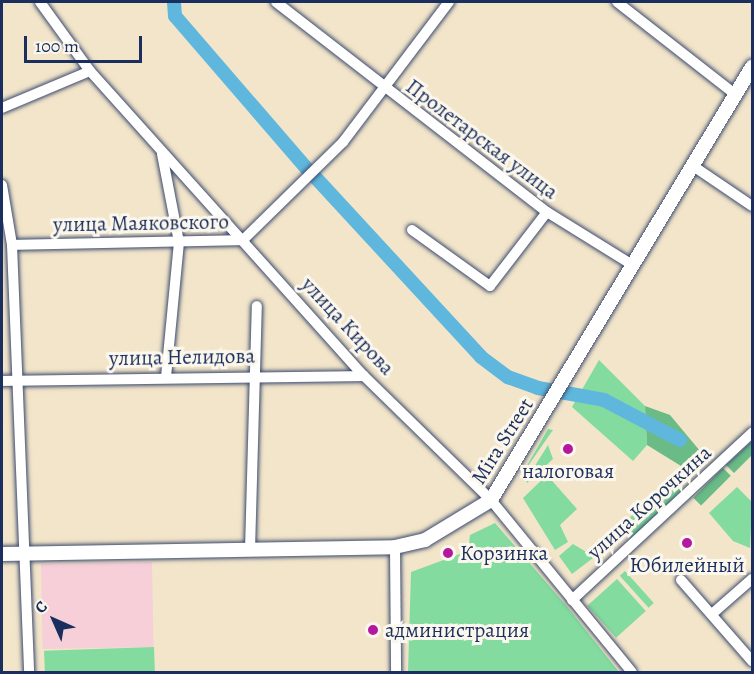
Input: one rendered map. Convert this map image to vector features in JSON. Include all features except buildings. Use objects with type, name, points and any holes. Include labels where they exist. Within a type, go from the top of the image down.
[{"type":"main road","name":"Mira Street","points":[[2,554],[394,547],[425,540],[491,500],[753,67]]},
{"type":"street","name":"Пролетарская улица","points":[[276,2],[318,30]]},
{"type":"street","name":"Пролетарская улица","points":[[289,2],[382,89],[547,212],[634,266]]},
{"type":"street","name":"улица Маяковского","points":[[12,245],[243,240],[343,142],[448,2]]},
{"type":"street","points":[[617,2],[736,94]]},
{"type":"street","name":"улица Кирова","points":[[45,3],[90,71],[364,376],[491,500],[632,672]]},
{"type":"street","points":[[2,108],[90,71]]},
{"type":"street","points":[[162,153],[179,242],[166,377]]},
{"type":"street","points":[[693,166],[753,206]]},
{"type":"street","points":[[2,184],[12,245],[13,381],[25,554],[29,672]]},
{"type":"street","points":[[412,230],[490,286],[547,212]]},
{"type":"street","points":[[250,550],[258,374],[257,306]]},
{"type":"street","name":"улица Нелидова","points":[[2,381],[258,374],[364,376]]},
{"type":"street","name":"улица Корочкина","points":[[572,600],[753,434]]},
{"type":"street","points":[[394,547],[396,672]]},
{"type":"street","points":[[712,614],[753,579]]},
{"type":"street","points":[[681,580],[753,661]]},
{"type":"shaded area","points":[[152,562],[153,647],[43,649],[41,564]]},
{"type":"green space","points":[[599,360],[645,406],[647,445],[633,461],[572,407]]},
{"type":"green space","points":[[645,406],[670,415],[705,457],[694,474],[647,445]]},
{"type":"green space","points":[[548,429],[553,430],[521,476]]},
{"type":"green space","points":[[752,441],[752,455],[734,473],[726,465]]},
{"type":"green space","points":[[548,445],[553,459],[527,483],[526,480]]},
{"type":"green space","points":[[723,468],[731,476],[701,505],[693,498]]},
{"type":"green space","points":[[681,474],[683,489],[631,539],[616,529]]},
{"type":"green space","points":[[547,475],[577,509],[560,525],[568,542],[555,550],[523,498]]},
{"type":"green space","points":[[737,487],[752,502],[750,548],[733,541],[709,513]]},
{"type":"green space","points":[[495,523],[569,609],[619,672],[408,672],[411,572],[468,551],[470,535]]},
{"type":"green space","points":[[610,537],[614,542],[572,574],[559,556],[573,544],[588,553]]},
{"type":"green space","points":[[625,571],[654,603],[649,608],[620,576]]},
{"type":"green space","points":[[617,579],[646,611],[616,638],[587,606]]},
{"type":"green space","points":[[154,647],[155,672],[45,672],[44,651]]},
{"type":"waterway","points":[[174,2],[175,16],[307,169]]},
{"type":"waterway","points":[[316,178],[481,357],[508,377],[538,388],[604,400],[680,440]]},
{"type":"place","name":"налоговая","points":[[568,449]]},
{"type":"place","name":"Юбилейный","points":[[687,543]]},
{"type":"place","name":"Корзинка","points":[[448,553]]},
{"type":"place","name":"администрация","points":[[373,630]]}]
